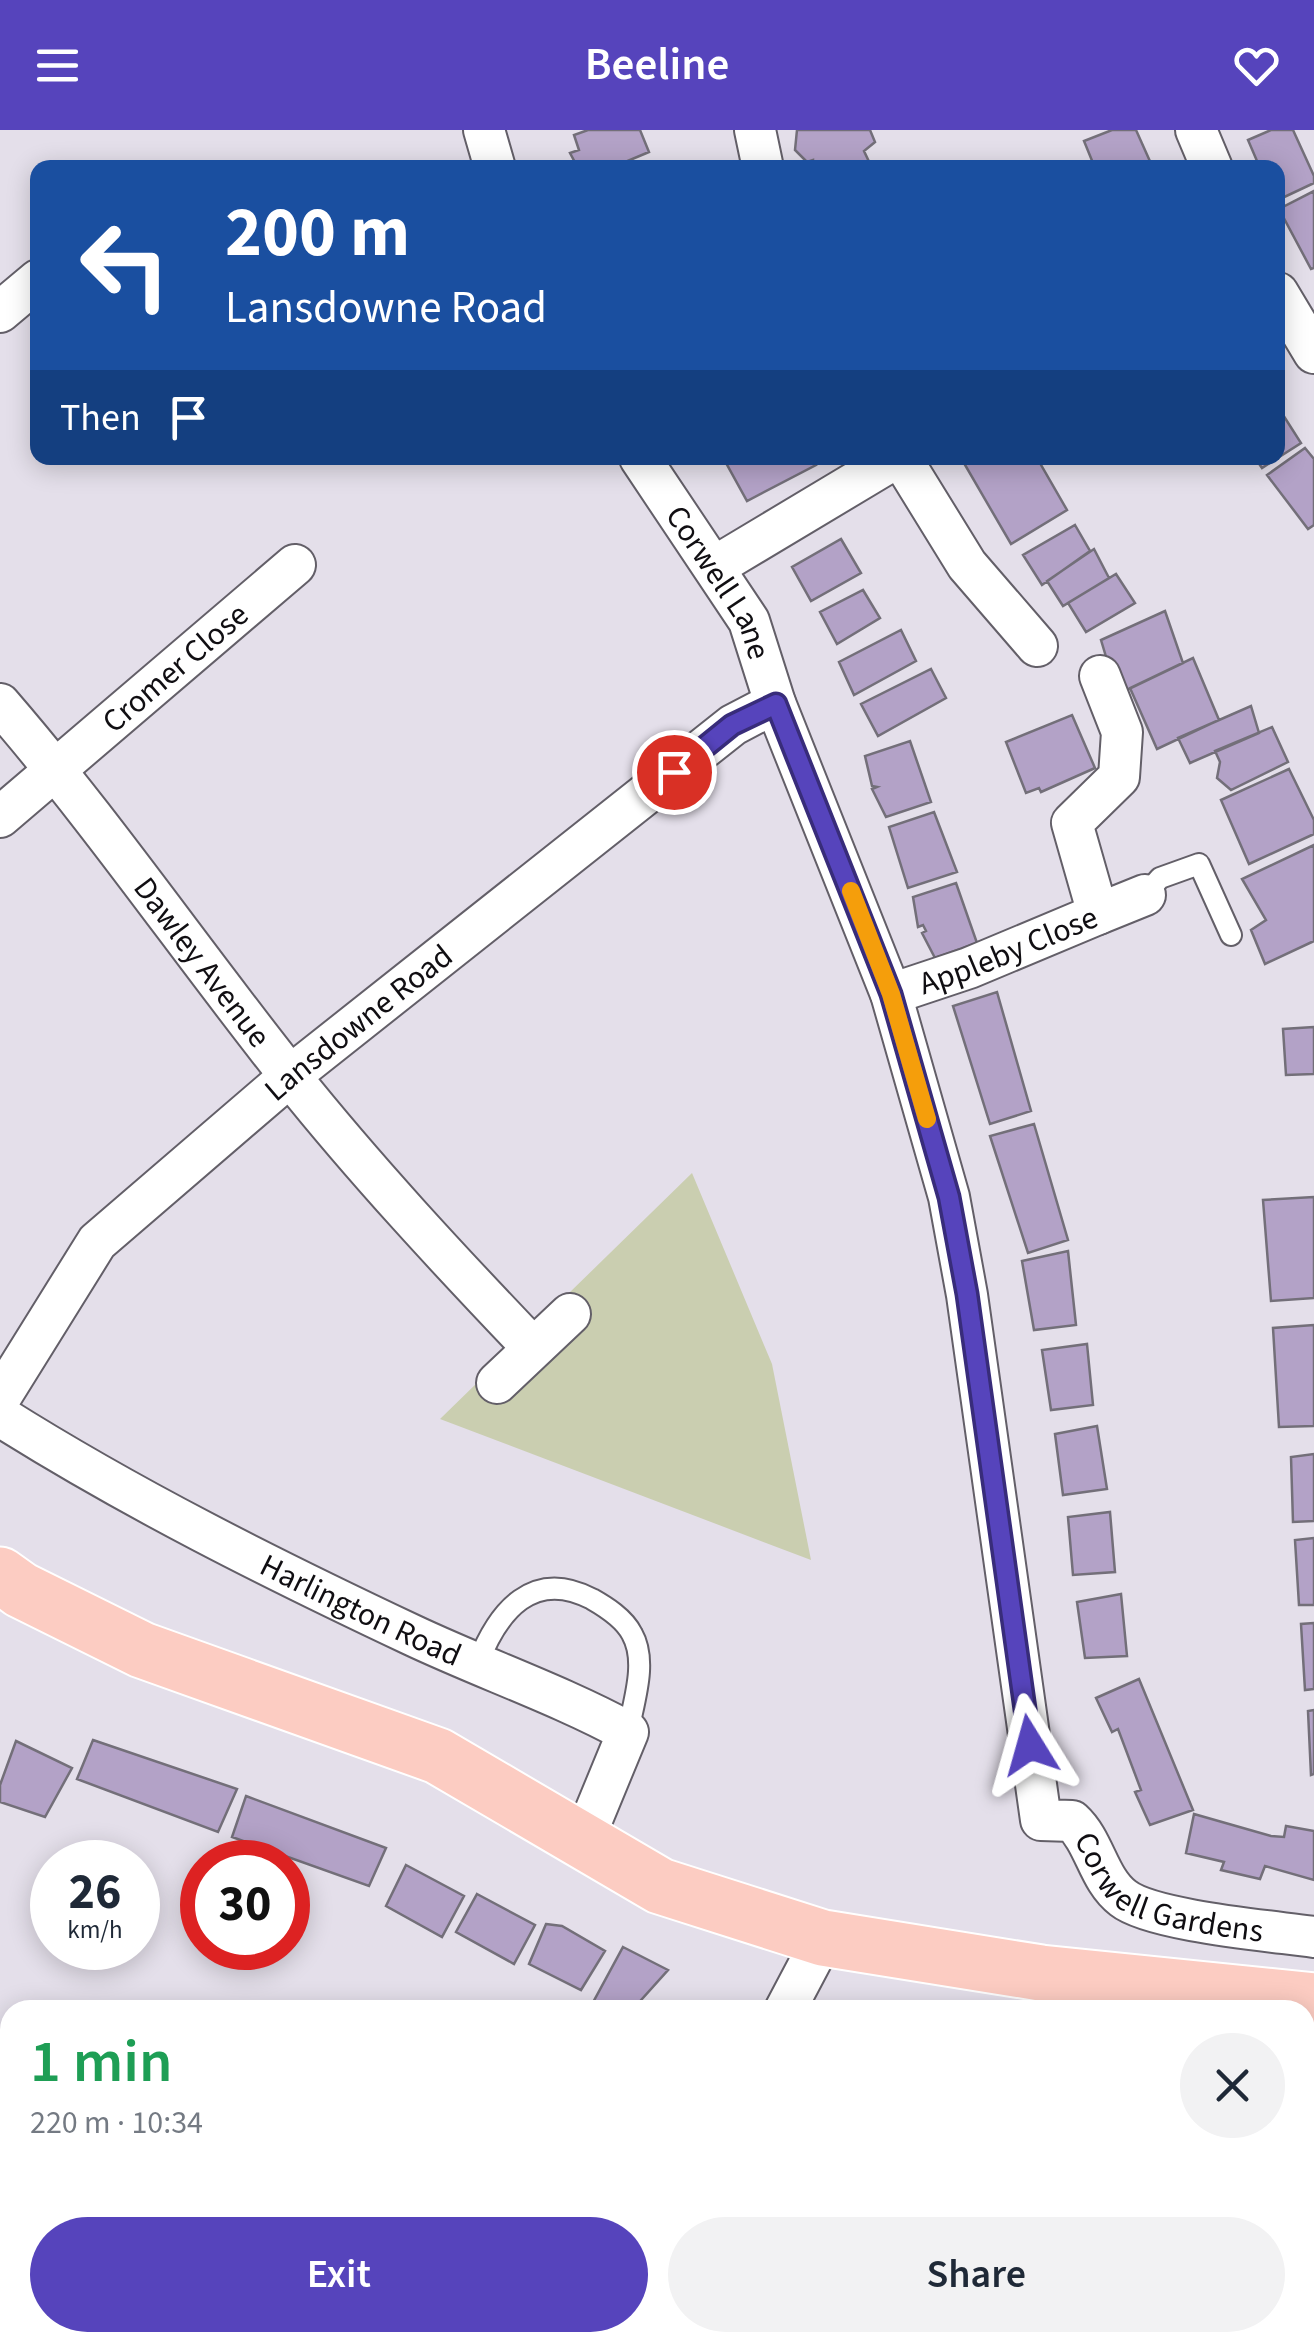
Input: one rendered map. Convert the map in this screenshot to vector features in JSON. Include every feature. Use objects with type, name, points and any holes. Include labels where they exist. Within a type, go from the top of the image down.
[{"type":"main road","points":[[0,1575],[21,1590],[142,1650],[438,1756],[660,1886],[823,1938],[1039,1991],[1286,2000]]},
{"type":"street","points":[[484,130],[493,160]]},
{"type":"street","points":[[755,130],[761,160]]},
{"type":"street","points":[[1196,130],[1209,160]]},
{"type":"street","points":[[0,312],[30,287]]},
{"type":"street","points":[[1285,305],[1314,353]]},
{"type":"street","name":"Corwell Lane","points":[[645,465],[748,622],[776,704],[891,994],[949,1197],[964,1275],[1041,1820]]},
{"type":"street","points":[[714,567],[887,465]]},
{"type":"street","points":[[903,465],[967,566],[1037,646]]},
{"type":"street","name":"Cromer Close","points":[[0,817],[295,565]]},
{"type":"street","name":"Appleby Close","points":[[891,994],[969,968],[1098,914],[1072,823],[1120,777],[1122,732],[1100,676]]},
{"type":"street","name":"Dawley Avenue","points":[[0,704],[57,770],[290,1076],[412,1222],[533,1348]]},
{"type":"street","name":"Lansdowne Road","points":[[0,1398],[98,1242],[290,1076],[732,725],[776,704]]},
{"type":"street","points":[[1098,914],[1144,895]]},
{"type":"street","points":[[497,1383],[570,1314]]},
{"type":"street","name":"Harlington Road","points":[[0,1416],[73,1462],[413,1636],[538,1686],[628,1732]]},
{"type":"street","points":[[583,1841],[628,1732]]},
{"type":"street","name":"Corwell Gardens","points":[[1041,1820],[1072,1821],[1087,1835],[1105,1876],[1122,1898],[1148,1911],[1314,1937]]},
{"type":"street","points":[[791,2000],[823,1938]]},
{"type":"lane","points":[[1144,895],[1160,878],[1199,864],[1231,935]]},
{"type":"lane","points":[[478,1663],[492,1625],[530,1592],[570,1588],[608,1608],[633,1634],[640,1669],[628,1732]]},
{"type":"green space","points":[[692,1173],[772,1364],[811,1560],[440,1419]]},
{"type":"green space","points":[[1118,1980],[1314,2000],[1112,2000]]},
{"type":"building","points":[[588,130],[640,130],[649,152],[630,160],[574,160],[570,153],[579,150],[574,135]]},
{"type":"building","points":[[797,130],[870,130],[875,142],[864,151],[868,160],[805,160],[795,150]]},
{"type":"building","points":[[1112,130],[1136,130],[1149,160],[1092,160],[1084,141]]},
{"type":"building","points":[[1271,130],[1293,130],[1314,183],[1285,197],[1285,160],[1257,160],[1248,140]]},
{"type":"building","points":[[1314,191],[1314,268],[1311,269],[1285,220],[1285,206]]},
{"type":"building","points":[[1285,418],[1301,443],[1285,453]]},
{"type":"building","points":[[1305,448],[1314,459],[1314,525],[1308,529],[1267,475]]},
{"type":"building","points":[[727,465],[816,465],[747,501]]},
{"type":"building","points":[[965,465],[1041,465],[1067,510],[1011,544]]},
{"type":"building","points":[[1075,525],[1090,551],[1042,585],[1023,555]]},
{"type":"building","points":[[841,539],[861,573],[811,601],[792,567]]},
{"type":"building","points":[[1094,549],[1109,578],[1063,606],[1047,581]]},
{"type":"building","points":[[1116,574],[1135,603],[1086,632],[1068,603]]},
{"type":"building","points":[[863,590],[880,618],[837,644],[820,612]]},
{"type":"building","points":[[1165,611],[1183,663],[1125,691],[1110,670],[1101,640]]},
{"type":"building","points":[[901,630],[916,661],[854,695],[839,662]]},
{"type":"building","points":[[1193,658],[1219,720],[1157,749],[1130,688]]},
{"type":"building","points":[[931,669],[946,698],[878,736],[861,704]]},
{"type":"building","points":[[1251,706],[1259,733],[1190,763],[1178,738]]},
{"type":"building","points":[[1072,715],[1095,768],[1041,792],[1039,788],[1026,793],[1006,742]]},
{"type":"building","points":[[1272,727],[1288,762],[1231,790],[1217,778],[1220,762],[1215,751]]},
{"type":"building","points":[[910,741],[931,802],[886,817],[872,789],[877,787],[872,786],[865,756]]},
{"type":"building","points":[[1289,769],[1314,820],[1314,834],[1249,864],[1221,800]]},
{"type":"building","points":[[934,812],[957,872],[908,888],[889,827]]},
{"type":"building","points":[[1314,845],[1314,941],[1265,964],[1251,930],[1266,920],[1242,879]]},
{"type":"building","points":[[956,883],[977,943],[935,958],[922,933],[926,931],[923,925],[918,927],[913,897]]},
{"type":"building","points":[[997,992],[1031,1111],[990,1124],[953,1006]]},
{"type":"building","points":[[1314,1027],[1314,1074],[1286,1075],[1283,1029]]},
{"type":"building","points":[[1034,1124],[1068,1240],[1028,1253],[990,1136]]},
{"type":"building","points":[[1314,1197],[1314,1298],[1271,1301],[1263,1200]]},
{"type":"building","points":[[1068,1251],[1076,1325],[1034,1330],[1022,1261]]},
{"type":"building","points":[[1314,1325],[1314,1426],[1279,1427],[1273,1328]]},
{"type":"building","points":[[1087,1344],[1093,1405],[1051,1410],[1042,1350]]},
{"type":"building","points":[[1097,1426],[1107,1489],[1063,1495],[1055,1434]]},
{"type":"building","points":[[1314,1454],[1314,1521],[1293,1522],[1291,1457]]},
{"type":"building","points":[[1110,1512],[1115,1572],[1073,1575],[1068,1517]]},
{"type":"building","points":[[1314,1538],[1314,1605],[1299,1605],[1295,1540]]},
{"type":"building","points":[[1121,1594],[1127,1656],[1085,1658],[1077,1602]]},
{"type":"building","points":[[1314,1623],[1314,1689],[1305,1690],[1301,1624]]},
{"type":"building","points":[[1139,1679],[1193,1810],[1150,1825],[1135,1792],[1141,1790],[1118,1729],[1112,1732],[1096,1698]]},
{"type":"building","points":[[1314,1710],[1314,1774],[1311,1775],[1308,1711]]},
{"type":"building","points":[[93,1740],[237,1789],[218,1832],[77,1779]]},
{"type":"building","points":[[16,1741],[72,1768],[45,1817],[0,1802],[0,1785]]},
{"type":"building","points":[[246,1796],[386,1848],[369,1886],[310,1865],[310,1840],[232,1837]]},
{"type":"building","points":[[1194,1814],[1271,1836],[1284,1837],[1286,1826],[1314,1831],[1314,1880],[1265,1866],[1260,1879],[1221,1870],[1224,1862],[1186,1853]]},
{"type":"building","points":[[406,1865],[464,1896],[442,1937],[386,1906]]},
{"type":"building","points":[[477,1894],[535,1925],[514,1964],[456,1932]]},
{"type":"building","points":[[546,1924],[562,1926],[605,1951],[581,1990],[529,1964]]},
{"type":"building","points":[[623,1947],[668,1970],[641,2000],[594,2000]]},
{"type":"slow traffic","points":[[851,891],[891,994],[927,1119]]},
{"type":"route","points":[[674,772],[732,725],[776,704],[891,994],[949,1197],[967,1294],[1030,1745]]}]
